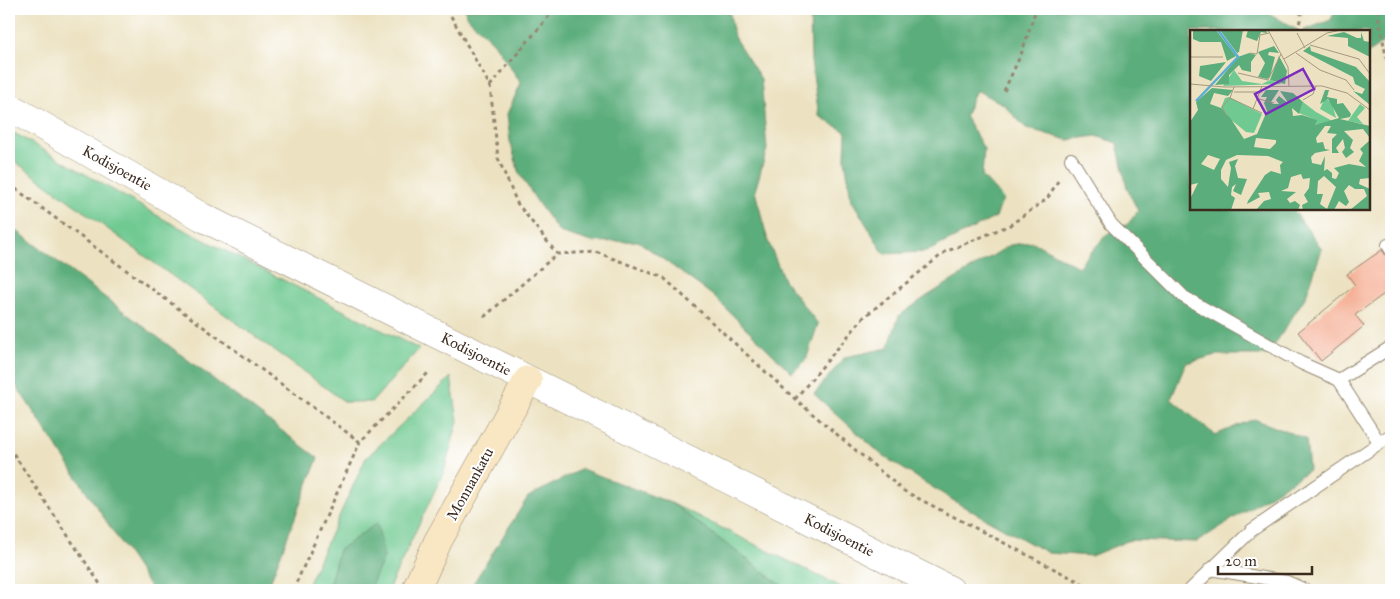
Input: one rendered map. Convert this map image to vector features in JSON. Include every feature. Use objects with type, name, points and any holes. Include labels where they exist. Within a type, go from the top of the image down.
[{"type":"main road","name":"Monnankatu","points":[[416,590],[438,541],[528,380]]},
{"type":"street","name":"Kodisjoentie","points":[[9,107],[202,217],[950,590]]},
{"type":"lane","points":[[1071,158],[1111,224],[1184,297],[1301,364],[1339,380],[1379,442]]},
{"type":"lane","points":[[1339,380],[1389,351]]},
{"type":"lane","points":[[1190,590],[1252,530],[1391,435]]},
{"type":"lane","points":[[1210,569],[1288,582],[1305,590]]},
{"type":"path","points":[[447,9],[490,86],[498,158],[517,203],[557,254]]},
{"type":"path","points":[[490,86],[555,9]]},
{"type":"path","points":[[1004,91],[1022,52],[1036,9]]},
{"type":"path","points":[[1298,30],[1302,9]]},
{"type":"path","points":[[1377,9],[1387,61]]},
{"type":"path","points":[[795,399],[864,317],[945,252],[1010,225],[1047,199],[1071,158]]},
{"type":"path","points":[[9,184],[360,442]]},
{"type":"path","points":[[484,317],[557,254],[596,252],[664,278],[795,399],[904,491],[1095,590]]},
{"type":"path","points":[[293,590],[360,442],[430,371]]},
{"type":"path","points":[[9,447],[104,590]]},
{"type":"path","points":[[1082,590],[1087,586]]},
{"type":"green space","points":[[465,9],[729,9],[734,37],[761,79],[767,149],[755,191],[768,241],[784,280],[818,324],[806,360],[792,373],[712,295],[638,241],[592,242],[559,232],[519,173],[510,141],[507,114],[521,83],[494,43],[466,16]]},
{"type":"green space","points":[[808,9],[1262,9],[1297,30],[1190,30],[1190,210],[1294,210],[1322,249],[1306,296],[1268,355],[1217,355],[1186,363],[1171,399],[1215,435],[1254,419],[1306,439],[1309,470],[1197,542],[1130,540],[1091,556],[1048,553],[959,504],[883,456],[814,394],[845,357],[888,348],[899,316],[924,298],[1010,245],[1033,242],[1078,267],[1107,234],[1128,224],[1138,211],[1127,188],[1117,143],[1096,136],[1068,140],[1026,128],[1003,104],[976,90],[965,116],[984,149],[982,176],[1003,199],[996,217],[926,252],[884,254],[851,199],[845,159],[846,132],[819,116],[811,61],[810,11]]},
{"type":"green space","points":[[1336,9],[1391,9],[1391,36],[1370,52],[1370,30],[1305,30],[1331,20]]},
{"type":"green space","points":[[9,130],[167,221],[419,349],[372,402],[345,402],[9,157]]},
{"type":"green space","points":[[9,225],[318,458],[267,590],[152,590],[9,375]]},
{"type":"green space","points":[[451,377],[458,421],[444,471],[388,590],[369,590],[384,557],[339,550],[328,590],[305,590],[366,458]]},
{"type":"green space","points":[[582,469],[671,503],[788,590],[469,590],[528,497]]},
{"type":"green space","points":[[671,503],[847,590],[788,590]]},
{"type":"green space","points":[[377,523],[384,557],[369,590],[328,590],[339,550]]},
{"type":"building","points":[[1382,250],[1387,257],[1391,258],[1391,289],[1355,315],[1364,326],[1321,361],[1298,332],[1355,285],[1347,274]]}]
